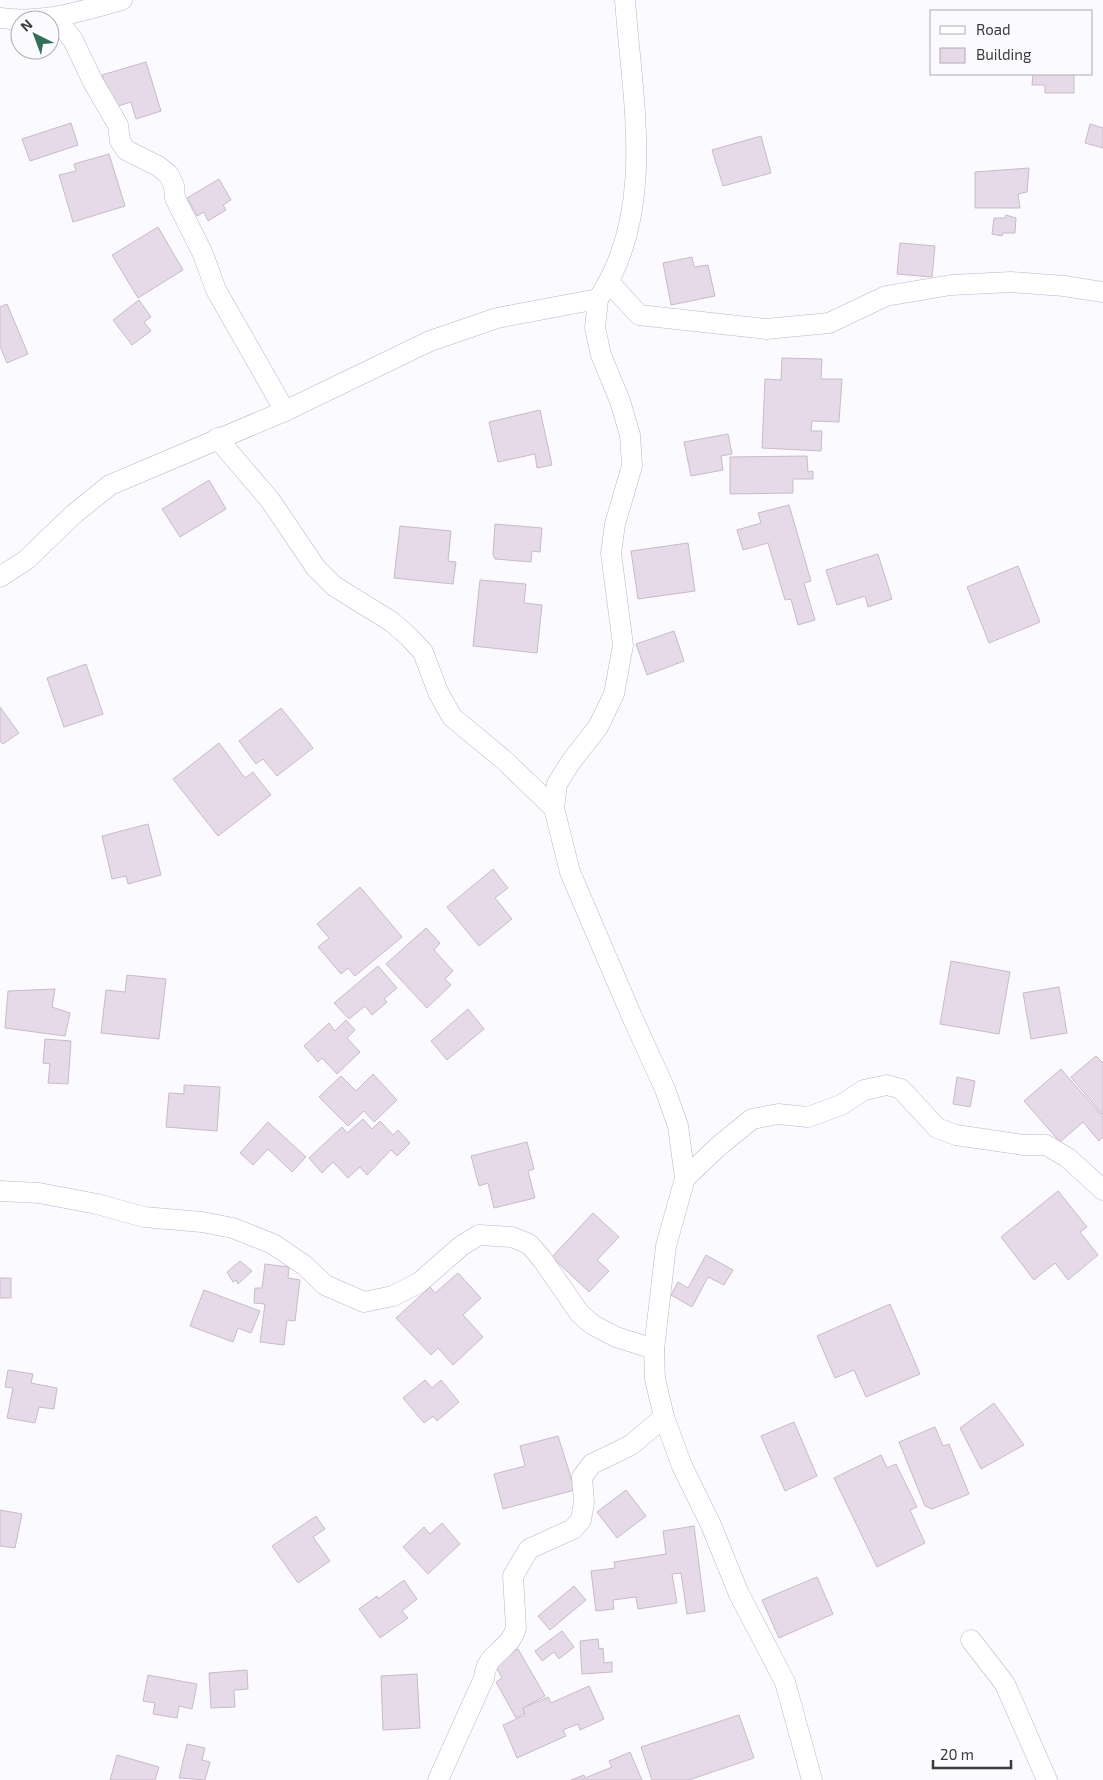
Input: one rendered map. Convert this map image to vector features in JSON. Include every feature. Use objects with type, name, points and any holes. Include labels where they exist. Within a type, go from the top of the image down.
[{"type":"street","points":[[60,15],[122,0]]},
{"type":"street","points":[[625,0],[636,132],[636,181],[626,232],[609,282],[598,299],[595,328],[601,355],[620,402],[630,435],[632,466],[615,524],[611,553],[623,645],[614,694],[598,727],[570,763],[557,784],[554,808],[570,872],[633,1020],[666,1089],[678,1126],[686,1178],[666,1246],[654,1348],[656,1379],[664,1417],[682,1466],[711,1525],[739,1594],[785,1682],[812,1780]]},
{"type":"street","points":[[60,23],[73,40],[93,82],[118,125],[120,141],[126,150],[158,166],[169,175],[174,186],[175,198],[203,254],[216,290],[285,411]]},
{"type":"street","points":[[609,282],[639,315],[766,329],[828,323],[886,296],[951,285],[1011,282],[1064,286],[1103,292]]},
{"type":"street","points":[[0,577],[26,560],[74,514],[110,485],[217,438],[285,411],[438,338],[497,318],[598,299]]},
{"type":"street","points":[[217,438],[270,500],[316,568],[334,586],[392,622],[423,652],[438,692],[452,717],[504,760],[554,808]]},
{"type":"street","points":[[686,1178],[720,1145],[752,1119],[778,1114],[808,1117],[841,1105],[864,1090],[887,1085],[901,1089],[937,1128],[956,1135],[1024,1145],[1046,1146],[1068,1158],[1103,1190]]},
{"type":"street","points":[[0,1191],[39,1193],[97,1204],[144,1218],[202,1222],[233,1228],[273,1244],[304,1265],[325,1285],[364,1302],[392,1296],[420,1282],[461,1246],[479,1235],[512,1237],[529,1244],[542,1259],[580,1314],[593,1325],[616,1337],[654,1348]]},
{"type":"street","points":[[438,1780],[484,1678],[484,1666],[493,1656],[510,1644],[514,1636],[516,1628],[513,1576],[521,1560],[529,1549],[573,1529],[581,1520],[584,1502],[582,1478],[592,1464],[631,1445],[664,1417]]},
{"type":"street","points":[[971,1640],[1005,1684],[1046,1780]]},
{"type":"building","points":[[146,62],[161,111],[136,119],[131,102],[112,108],[102,75]]},
{"type":"building","points":[[1033,75],[1074,75],[1074,93],[1045,93],[1045,85],[1032,85]]},
{"type":"building","points":[[71,123],[78,145],[30,161],[22,139]]},
{"type":"building","points":[[1090,124],[1103,128],[1103,148],[1085,143]]},
{"type":"building","points":[[761,136],[771,173],[723,186],[712,150]]},
{"type":"building","points":[[109,154],[125,206],[73,222],[59,175],[76,171],[74,164]]},
{"type":"building","points":[[1029,168],[1027,192],[1018,194],[1020,208],[975,208],[975,172]]},
{"type":"building","points":[[219,179],[231,200],[223,205],[226,210],[208,221],[204,212],[197,216],[187,198]]},
{"type":"building","points":[[1006,215],[1016,218],[1015,233],[1003,233],[1002,236],[992,234],[994,218],[1005,218]]},
{"type":"building","points":[[158,227],[183,270],[138,298],[112,255]]},
{"type":"building","points":[[900,243],[935,246],[932,277],[897,274]]},
{"type":"building","points":[[692,257],[694,267],[708,265],[715,296],[671,305],[663,263]]},
{"type":"building","points":[[139,300],[151,317],[144,322],[151,331],[132,345],[113,320]]},
{"type":"building","points":[[7,304],[28,354],[7,363],[0,346],[0,307]]},
{"type":"building","points":[[782,358],[822,359],[821,379],[842,379],[839,422],[812,421],[811,431],[822,431],[821,451],[762,448],[765,379],[781,380]]},
{"type":"building","points":[[540,410],[552,465],[537,468],[535,454],[498,462],[489,422]]},
{"type":"building","points":[[728,434],[732,454],[721,456],[723,470],[691,476],[684,442]]},
{"type":"building","points":[[807,456],[808,472],[813,471],[813,479],[793,479],[793,493],[730,494],[730,457]]},
{"type":"building","points":[[209,480],[226,509],[180,537],[162,509]]},
{"type":"building","points":[[789,505],[811,581],[804,583],[815,620],[798,625],[791,599],[785,600],[768,543],[743,550],[737,530],[761,523],[758,513]]},
{"type":"building","points":[[495,524],[542,528],[540,552],[532,551],[531,562],[495,559],[493,554]]},
{"type":"building","points":[[400,526],[451,531],[448,561],[456,562],[453,584],[394,578]]},
{"type":"building","points":[[688,543],[695,591],[638,599],[631,551]]},
{"type":"building","points":[[878,554],[892,599],[868,607],[865,596],[837,605],[826,570]]},
{"type":"building","points":[[1018,566],[1040,622],[989,643],[967,587]]},
{"type":"building","points":[[480,580],[526,584],[524,603],[542,605],[537,653],[473,646]]},
{"type":"building","points":[[674,631],[684,661],[647,675],[636,644]]},
{"type":"building","points":[[86,664],[103,714],[64,727],[47,678]]},
{"type":"building","points":[[0,707],[19,733],[3,744],[0,741]]},
{"type":"building","points":[[281,708],[313,748],[277,776],[263,759],[256,764],[239,741]]},
{"type":"building","points":[[219,743],[245,778],[253,772],[271,795],[218,836],[173,779]]},
{"type":"building","points":[[148,824],[161,875],[128,884],[126,876],[112,879],[102,836]]},
{"type":"building","points":[[493,869],[508,888],[495,898],[512,919],[479,946],[447,907]]},
{"type":"building","points":[[360,887],[402,937],[355,976],[348,968],[341,974],[318,947],[329,938],[317,924]]},
{"type":"building","points":[[426,928],[440,943],[434,950],[453,971],[445,979],[451,985],[427,1008],[386,964]]},
{"type":"building","points":[[951,961],[1010,972],[999,1034],[940,1024]]},
{"type":"building","points":[[378,966],[397,988],[384,999],[387,1002],[372,1015],[365,1006],[349,1019],[334,1003]]},
{"type":"building","points":[[127,975],[166,979],[159,1039],[101,1033],[106,990],[125,992]]},
{"type":"building","points":[[1059,987],[1067,1033],[1031,1039],[1023,993]]},
{"type":"building","points":[[55,989],[52,1007],[70,1013],[65,1036],[5,1028],[8,991]]},
{"type":"building","points":[[468,1009],[484,1029],[447,1060],[431,1041]]},
{"type":"building","points":[[346,1020],[355,1030],[347,1038],[360,1052],[337,1074],[322,1058],[318,1062],[304,1046],[329,1023],[335,1031]]},
{"type":"building","points":[[45,1039],[71,1041],[68,1084],[48,1083],[50,1064],[43,1063]]},
{"type":"building","points":[[1096,1056],[1103,1063],[1103,1115],[1071,1077]]},
{"type":"building","points":[[1061,1069],[1103,1117],[1103,1137],[1099,1141],[1083,1122],[1060,1142],[1024,1101]]},
{"type":"building","points":[[373,1074],[397,1100],[374,1122],[364,1111],[348,1126],[319,1097],[341,1076],[356,1091]]},
{"type":"building","points":[[957,1077],[975,1081],[970,1107],[953,1104]]},
{"type":"building","points":[[184,1085],[220,1087],[217,1131],[166,1127],[169,1093],[184,1094]]},
{"type":"building","points":[[363,1119],[372,1129],[380,1121],[393,1135],[398,1130],[410,1143],[397,1156],[391,1150],[367,1175],[360,1167],[348,1178],[333,1162],[322,1173],[309,1158],[342,1127],[347,1133]]},
{"type":"building","points":[[268,1122],[306,1157],[292,1172],[268,1149],[253,1165],[240,1153]]},
{"type":"building","points":[[527,1142],[534,1169],[528,1171],[535,1198],[494,1208],[488,1183],[479,1186],[471,1156]]},
{"type":"building","points":[[1058,1191],[1087,1227],[1080,1232],[1098,1255],[1068,1280],[1055,1263],[1034,1280],[1001,1237]]},
{"type":"building","points":[[593,1213],[619,1237],[597,1260],[609,1271],[589,1292],[552,1257]]},
{"type":"building","points":[[706,1255],[733,1270],[724,1285],[708,1277],[692,1307],[671,1295],[678,1282],[688,1288]]},
{"type":"building","points":[[240,1261],[252,1271],[238,1284],[236,1280],[233,1282],[227,1272]]},
{"type":"building","points":[[265,1264],[289,1267],[288,1278],[300,1280],[295,1321],[287,1320],[284,1345],[260,1342],[265,1304],[254,1303],[255,1288],[262,1288]]},
{"type":"building","points":[[458,1273],[481,1298],[463,1315],[483,1337],[453,1365],[438,1348],[431,1355],[396,1318],[430,1287],[435,1293]]},
{"type":"building","points":[[0,1278],[11,1278],[11,1298],[0,1298]]},
{"type":"building","points":[[204,1290],[260,1311],[251,1333],[238,1328],[233,1342],[190,1326]]},
{"type":"building","points":[[890,1304],[920,1374],[866,1397],[854,1370],[835,1378],[817,1336]]},
{"type":"building","points":[[8,1370],[33,1374],[31,1383],[57,1388],[54,1409],[39,1407],[35,1423],[7,1418],[13,1388],[5,1387]]},
{"type":"building","points":[[425,1380],[432,1388],[441,1380],[459,1402],[437,1421],[433,1416],[424,1423],[403,1398]]},
{"type":"building","points":[[994,1403],[1024,1445],[981,1469],[960,1428]]},
{"type":"building","points":[[794,1422],[817,1476],[785,1491],[761,1436]]},
{"type":"building","points":[[935,1427],[943,1446],[949,1444],[969,1494],[932,1509],[925,1506],[899,1442]]},
{"type":"building","points":[[558,1436],[575,1490],[503,1509],[494,1474],[525,1466],[520,1446]]},
{"type":"building","points":[[881,1455],[887,1468],[896,1464],[917,1507],[910,1510],[925,1543],[877,1567],[834,1478]]},
{"type":"building","points":[[626,1490],[646,1516],[617,1538],[597,1512]]},
{"type":"building","points":[[0,1510],[22,1514],[15,1548],[0,1546]]},
{"type":"building","points":[[316,1516],[325,1529],[313,1537],[330,1561],[298,1583],[272,1546]]},
{"type":"building","points":[[442,1523],[460,1544],[428,1574],[403,1547],[424,1527],[430,1534]]},
{"type":"building","points":[[694,1526],[705,1611],[687,1614],[681,1573],[672,1574],[677,1603],[638,1609],[636,1597],[613,1600],[614,1609],[596,1611],[591,1571],[615,1568],[614,1562],[666,1554],[663,1531]]},
{"type":"building","points":[[817,1577],[833,1614],[779,1638],[762,1600]]},
{"type":"building","points":[[404,1580],[417,1599],[402,1611],[408,1618],[380,1638],[359,1609],[377,1596],[378,1599]]},
{"type":"building","points":[[574,1586],[586,1600],[550,1630],[538,1616]]},
{"type":"building","points":[[562,1631],[574,1647],[559,1659],[554,1652],[542,1661],[535,1651]]},
{"type":"building","points":[[598,1639],[599,1649],[603,1648],[604,1663],[612,1662],[612,1672],[582,1674],[580,1641]]},
{"type":"building","points":[[518,1649],[545,1696],[528,1705],[531,1709],[516,1718],[496,1682],[502,1678],[494,1663]]},
{"type":"building","points":[[247,1670],[248,1689],[234,1690],[235,1707],[211,1708],[209,1673]]},
{"type":"building","points":[[417,1674],[420,1728],[383,1730],[381,1676]]},
{"type":"building","points":[[148,1675],[197,1684],[192,1709],[179,1706],[177,1718],[153,1714],[155,1703],[143,1701]]},
{"type":"building","points":[[589,1686],[604,1719],[580,1730],[578,1724],[563,1730],[566,1736],[517,1758],[503,1725],[525,1715],[523,1708],[548,1697],[551,1703]]},
{"type":"building","points":[[739,1715],[754,1758],[689,1780],[652,1780],[641,1747]]},
{"type":"building","points":[[187,1744],[205,1748],[202,1760],[210,1762],[205,1780],[179,1778]]},
{"type":"building","points":[[630,1752],[642,1780],[571,1780],[584,1775],[585,1778],[612,1767],[609,1761]]},
{"type":"building","points":[[117,1755],[159,1767],[155,1780],[110,1780]]}]
